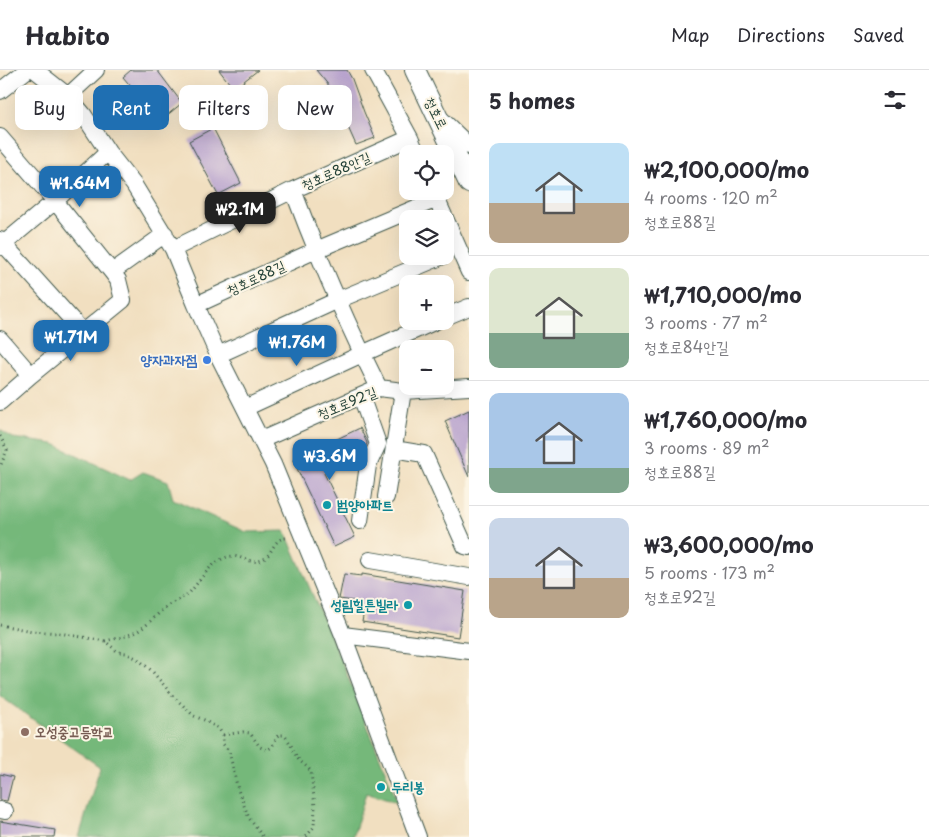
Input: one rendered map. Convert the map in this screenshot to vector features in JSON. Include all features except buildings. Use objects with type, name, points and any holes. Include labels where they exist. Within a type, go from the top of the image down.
[{"type":"main road","name":"청호로","points":[[415,70],[469,183]]},
{"type":"street","points":[[0,91],[27,70]]},
{"type":"street","points":[[35,70],[54,85]]},
{"type":"street","points":[[80,85],[96,70]]},
{"type":"street","points":[[373,70],[413,145]]},
{"type":"street","points":[[83,114],[108,152],[134,185],[165,234],[218,355],[273,464],[343,635],[418,837]]},
{"type":"street","points":[[437,115],[469,146]]},
{"type":"street","points":[[0,137],[112,272],[118,280],[124,300],[30,375],[0,402]]},
{"type":"street","name":"청호로88안길","points":[[379,388],[316,250],[293,190],[410,138]]},
{"type":"street","points":[[83,332],[1,244],[55,201],[108,152]]},
{"type":"street","points":[[173,249],[293,190]]},
{"type":"street","points":[[316,250],[424,200]]},
{"type":"street","points":[[112,272],[165,234]]},
{"type":"street","name":"청호로88길","points":[[196,306],[316,250]]},
{"type":"street","points":[[454,258],[469,272]]},
{"type":"street","points":[[218,355],[338,300],[422,265]]},
{"type":"street","points":[[454,313],[469,307]]},
{"type":"street","points":[[244,408],[416,330]]},
{"type":"street","points":[[0,339],[30,375]]},
{"type":"street","name":"청호로92길","points":[[454,388],[469,387]]},
{"type":"street","name":"청호로92길","points":[[261,440],[379,388],[399,390]]},
{"type":"street","points":[[386,497],[402,395]]},
{"type":"street","points":[[360,521],[368,465],[378,444],[361,396]]},
{"type":"street","points":[[394,450],[424,454],[465,546],[469,547]]},
{"type":"street","points":[[370,560],[469,577]]},
{"type":"street","points":[[343,635],[469,651]]},
{"type":"path","points":[[0,436],[7,450],[0,467]]},
{"type":"path","points":[[0,625],[105,641],[143,628],[167,606],[189,593],[211,567],[221,559],[228,556],[236,556],[250,561],[261,560],[268,557],[276,544],[283,538],[296,544],[305,543]]},
{"type":"path","points":[[105,641],[118,652],[126,653],[138,659],[152,670],[173,696],[194,716],[219,729],[223,735],[223,744],[229,751],[238,790],[249,818],[263,837]]},
{"type":"path","points":[[223,735],[243,732],[250,733],[260,747],[266,750],[272,747],[278,735],[284,735],[290,742],[299,760],[311,772],[315,807],[314,828],[306,837]]},
{"type":"green space","points":[[0,430],[13,438],[54,444],[130,480],[143,472],[168,481],[173,499],[246,532],[285,531],[344,667],[398,803],[366,793],[353,837],[79,837],[100,767],[0,696]]},
{"type":"place","name":"양자과자점","points":[[207,360]]},
{"type":"place","name":"범양아파트","points":[[327,505]]},
{"type":"place","name":"성림힐튼빌라","points":[[408,605]]},
{"type":"place","name":"오성중고등학교","points":[[25,732]]},
{"type":"place","name":"두리봉","points":[[381,787]]}]
